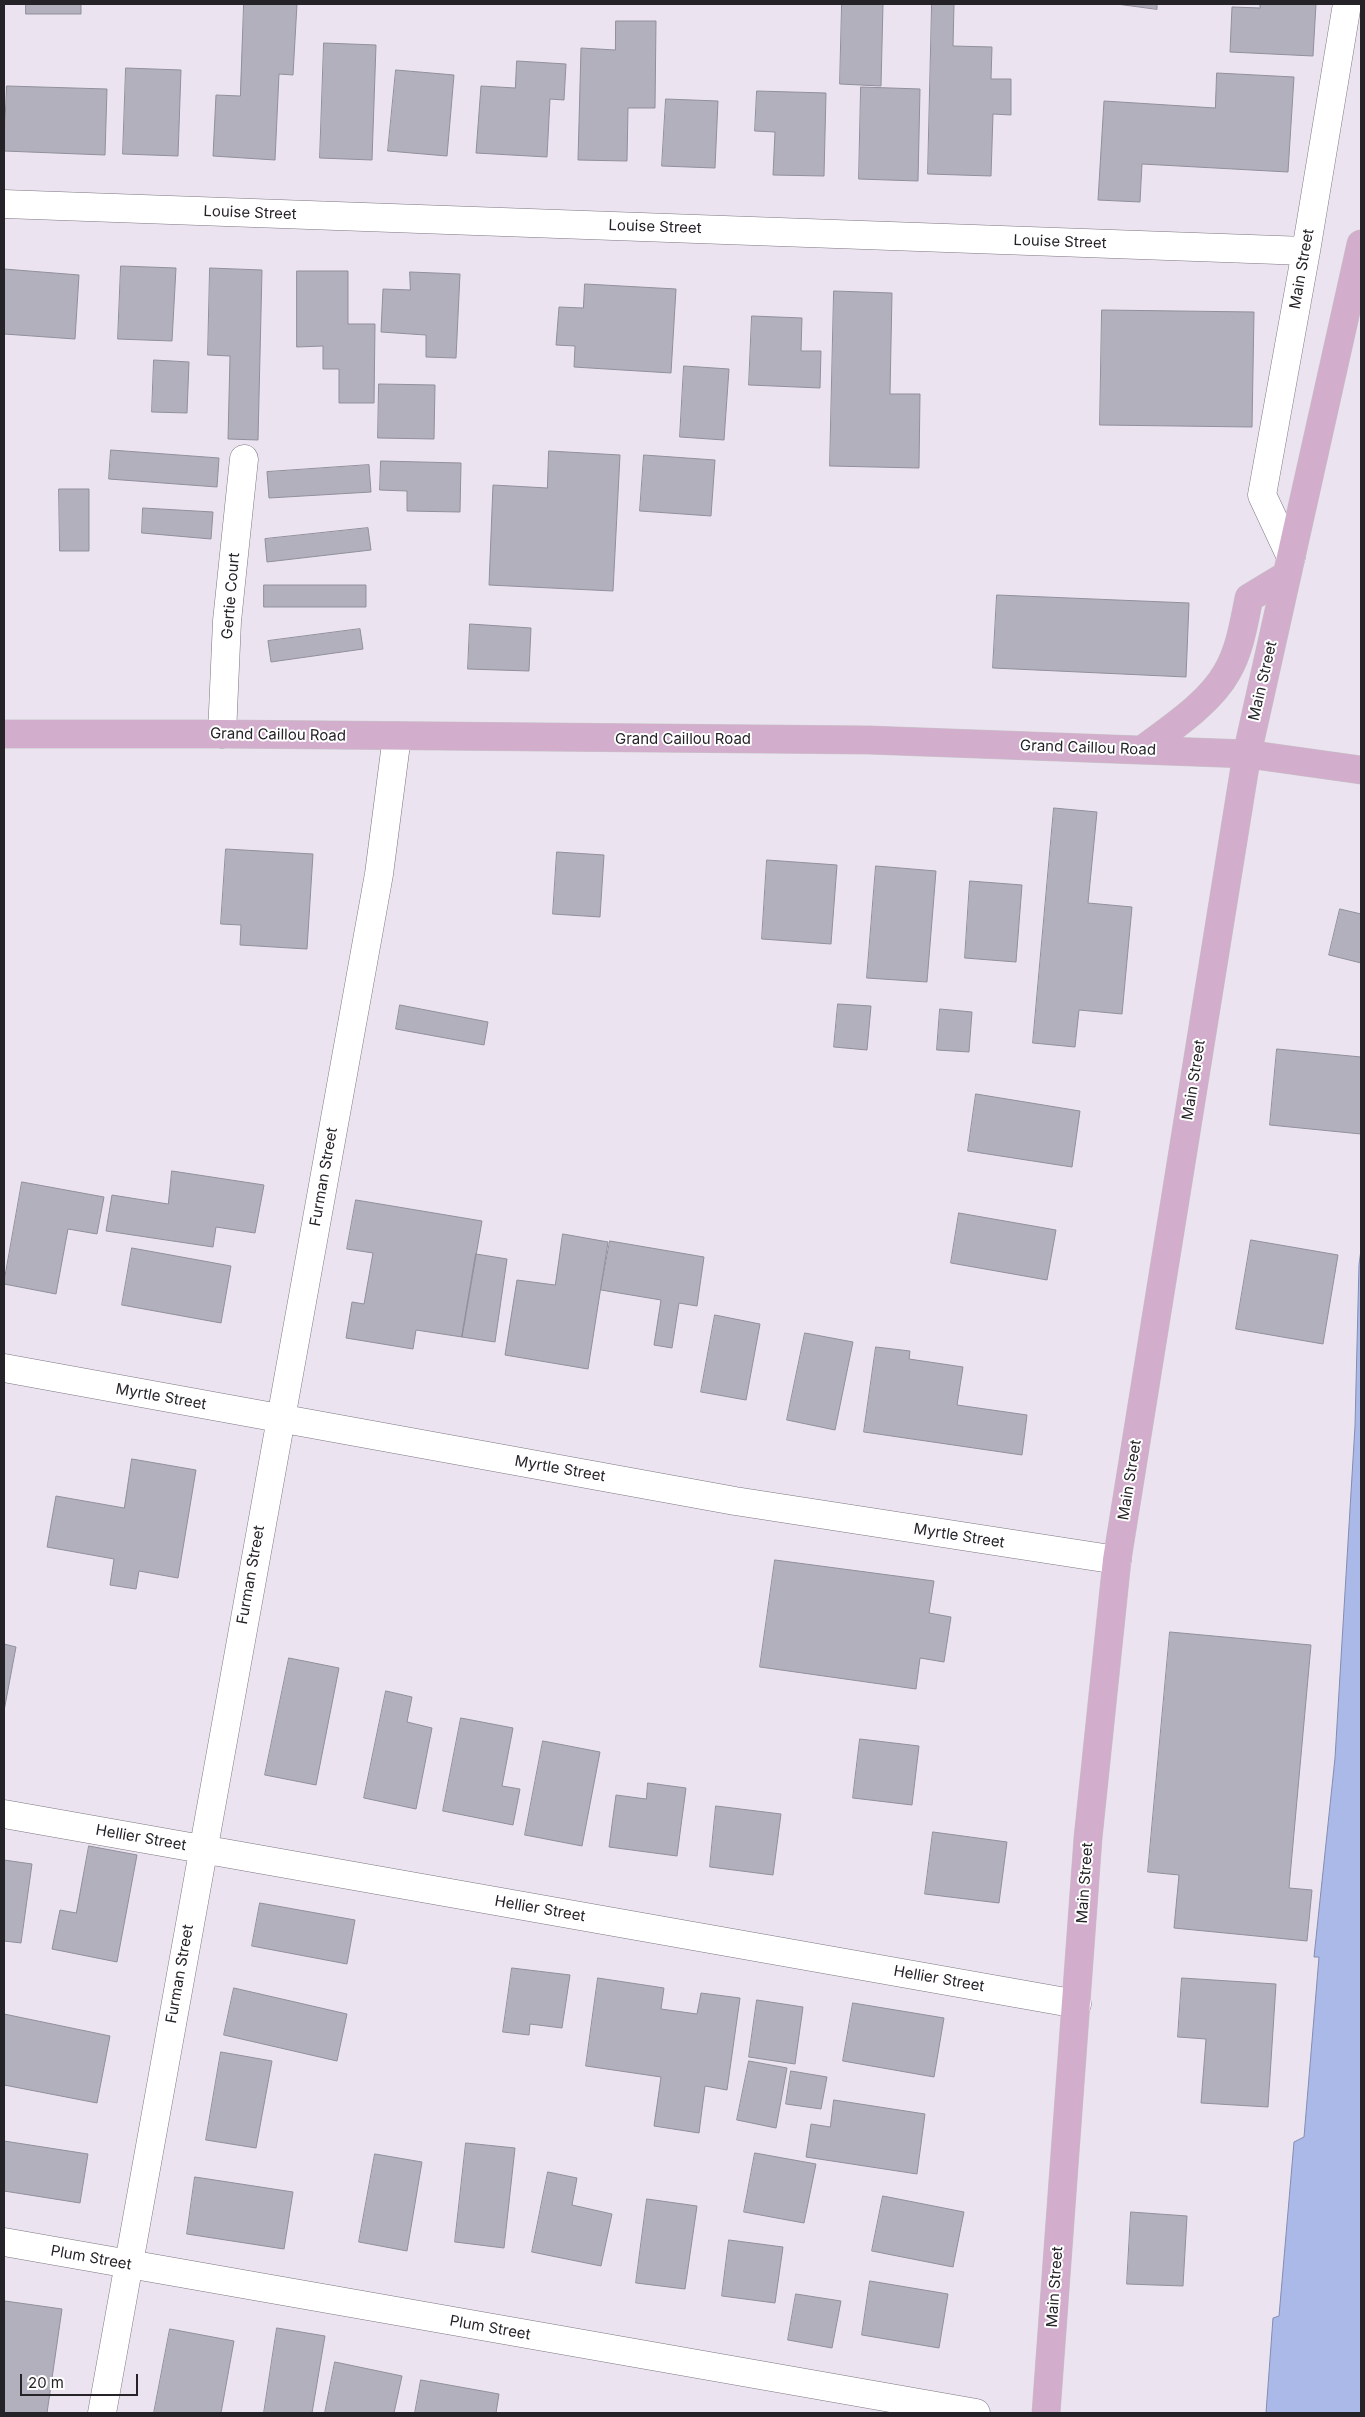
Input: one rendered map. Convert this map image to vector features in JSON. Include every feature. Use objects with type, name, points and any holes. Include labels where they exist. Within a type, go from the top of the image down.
[{"type":"main road","name":"Main Street","points":[[1046,2413],[1088,1838],[1118,1560],[1247,754],[1361,244]]},
{"type":"main road","points":[[1142,750],[1199,706],[1227,672],[1240,640],[1250,598],[1289,566]]},
{"type":"main road","name":"Grand Caillou Road","points":[[4,734],[222,734],[869,740],[1247,754],[1361,770]]},
{"type":"street","name":"Main Street","points":[[1289,566],[1262,495],[1306,251],[1347,4]]},
{"type":"street","name":"Louise Street","points":[[4,204],[1306,251]]},
{"type":"street","name":"Gertie Court","points":[[222,734],[227,621],[244,459]]},
{"type":"street","name":"Furman Street","points":[[102,2413],[379,874],[397,736]]},
{"type":"street","name":"Myrtle Street","points":[[4,1368],[735,1501],[1118,1560]]},
{"type":"street","name":"Hellier Street","points":[[4,1814],[1076,2004]]},
{"type":"street","name":"Plum Street","points":[[4,2242],[976,2413]]},
{"type":"water","points":[[1361,1250],[1361,2413],[1266,2413],[1273,2318],[1279,2316],[1294,2142],[1304,2137],[1319,1957],[1314,1957],[1335,1758],[1355,1426]]},
{"type":"building","points":[[26,4],[81,4],[81,14],[26,14]]},
{"type":"building","points":[[244,4],[297,4],[293,75],[279,74],[275,160],[213,156],[216,95],[240,96]]},
{"type":"building","points":[[842,4],[883,4],[881,86],[840,84]]},
{"type":"building","points":[[932,4],[954,4],[953,46],[992,47],[991,79],[1011,79],[1011,115],[993,114],[991,176],[928,174]]},
{"type":"building","points":[[1117,4],[1157,4],[1157,9]]},
{"type":"building","points":[[1260,4],[1316,4],[1313,56],[1230,52],[1232,7],[1260,8]]},
{"type":"building","points":[[616,21],[656,21],[655,108],[628,108],[627,161],[578,160],[581,48],[615,50]]},
{"type":"building","points":[[324,43],[376,45],[372,160],[320,158]]},
{"type":"building","points":[[517,61],[566,64],[564,100],[550,99],[547,157],[476,153],[481,86],[515,88]]},
{"type":"building","points":[[126,68],[181,70],[178,156],[123,154]]},
{"type":"building","points":[[396,70],[454,75],[447,156],[388,151]]},
{"type":"building","points":[[1217,73],[1294,77],[1288,172],[1142,164],[1140,202],[1098,200],[1104,101],[1215,108]]},
{"type":"building","points":[[7,86],[107,89],[105,155],[4,151]]},
{"type":"building","points":[[861,87],[920,89],[918,181],[859,179]]},
{"type":"building","points":[[757,91],[826,93],[824,176],[773,175],[775,132],[755,131]]},
{"type":"building","points":[[666,99],[718,101],[715,168],[662,166]]},
{"type":"building","points":[[121,266],[176,268],[172,341],[118,339]]},
{"type":"building","points":[[210,268],[262,270],[258,440],[228,439],[230,356],[208,355]]},
{"type":"building","points":[[4,269],[79,275],[75,339],[4,334]]},
{"type":"building","points":[[297,271],[348,271],[348,324],[375,324],[374,403],[339,403],[339,369],[323,369],[323,346],[297,347]]},
{"type":"building","points":[[410,272],[460,274],[456,358],[426,357],[426,335],[381,332],[383,289],[410,290]]},
{"type":"building","points":[[585,284],[676,289],[671,373],[574,367],[575,346],[556,345],[559,307],[583,308]]},
{"type":"building","points":[[834,291],[892,293],[890,394],[920,394],[919,468],[830,466]]},
{"type":"building","points":[[1102,310],[1254,312],[1252,427],[1100,425]]},
{"type":"building","points":[[752,316],[802,318],[801,351],[821,351],[820,388],[749,385]]},
{"type":"building","points":[[154,360],[189,362],[187,413],[152,412]]},
{"type":"building","points":[[684,366],[729,369],[724,440],[680,437]]},
{"type":"building","points":[[379,384],[435,385],[434,439],[378,438]]},
{"type":"building","points":[[111,450],[219,458],[217,487],[109,479]]},
{"type":"building","points":[[549,451],[620,455],[613,591],[489,585],[493,485],[547,488]]},
{"type":"building","points":[[644,455],[715,460],[711,516],[640,511]]},
{"type":"building","points":[[381,461],[461,463],[460,512],[407,511],[407,491],[380,490]]},
{"type":"building","points":[[369,465],[371,492],[269,498],[267,472]]},
{"type":"building","points":[[59,489],[89,489],[89,551],[60,551]]},
{"type":"building","points":[[143,508],[213,512],[211,539],[142,533]]},
{"type":"building","points":[[368,528],[371,550],[267,562],[265,539]]},
{"type":"building","points":[[264,585],[366,585],[366,607],[264,607]]},
{"type":"building","points":[[997,595],[1189,603],[1186,677],[993,668]]},
{"type":"building","points":[[470,624],[531,628],[529,671],[468,669]]},
{"type":"building","points":[[360,629],[363,649],[271,662],[268,641]]},
{"type":"building","points":[[1054,808],[1097,812],[1088,903],[1132,907],[1122,1014],[1079,1010],[1075,1047],[1033,1043]]},
{"type":"building","points":[[226,849],[313,854],[307,949],[240,945],[241,925],[221,924]]},
{"type":"building","points":[[557,852],[604,855],[600,917],[553,914]]},
{"type":"building","points":[[767,860],[837,865],[831,944],[762,939]]},
{"type":"building","points":[[876,866],[936,871],[927,982],[867,978]]},
{"type":"building","points":[[970,881],[1022,885],[1016,962],[965,958]]},
{"type":"building","points":[[1340,909],[1361,914],[1361,963],[1329,955]]},
{"type":"building","points":[[838,1004],[871,1006],[867,1050],[834,1047]]},
{"type":"building","points":[[400,1005],[488,1022],[484,1045],[396,1029]]},
{"type":"building","points":[[940,1009],[972,1012],[969,1052],[937,1050]]},
{"type":"building","points":[[1277,1049],[1361,1057],[1361,1134],[1270,1125]]},
{"type":"building","points":[[976,1094],[1080,1111],[1072,1167],[968,1151]]},
{"type":"building","points":[[172,1171],[264,1185],[255,1233],[216,1227],[213,1247],[106,1231],[112,1195],[168,1204]]},
{"type":"building","points":[[22,1182],[104,1197],[97,1234],[68,1229],[56,1294],[4,1284]]},
{"type":"building","points":[[356,1200],[482,1221],[462,1337],[416,1330],[413,1349],[346,1338],[352,1302],[364,1304],[373,1253],[347,1249]]},
{"type":"building","points":[[959,1213],[1056,1230],[1047,1280],[951,1263]]},
{"type":"building","points":[[563,1234],[608,1242],[588,1369],[505,1355],[517,1280],[555,1285]]},
{"type":"building","points":[[1251,1240],[1338,1255],[1323,1344],[1236,1329]]},
{"type":"building","points":[[610,1241],[704,1257],[697,1306],[679,1303],[672,1348],[654,1345],[661,1300],[601,1290]]},
{"type":"building","points":[[132,1248],[231,1266],[221,1323],[122,1305]]},
{"type":"building","points":[[476,1254],[507,1259],[495,1342],[462,1337]]},
{"type":"building","points":[[715,1315],[760,1324],[746,1400],[701,1392]]},
{"type":"building","points":[[805,1333],[853,1342],[835,1430],[787,1420]]},
{"type":"building","points":[[876,1347],[910,1351],[909,1359],[963,1367],[957,1405],[1027,1415],[1022,1455],[864,1432]]},
{"type":"building","points":[[132,1459],[196,1470],[178,1578],[139,1571],[136,1589],[110,1585],[114,1559],[47,1547],[56,1496],[124,1508]]},
{"type":"building","points":[[775,1560],[934,1581],[929,1613],[951,1617],[944,1662],[920,1658],[916,1689],[760,1667]]},
{"type":"building","points":[[1170,1632],[1311,1645],[1289,1888],[1312,1890],[1307,1941],[1174,1928],[1179,1875],[1148,1872]]},
{"type":"building","points":[[4,1644],[16,1647],[4,1711]]},
{"type":"building","points":[[289,1658],[339,1668],[316,1785],[265,1775]]},
{"type":"building","points":[[386,1691],[412,1697],[407,1722],[432,1728],[416,1809],[364,1798]]},
{"type":"building","points":[[461,1718],[513,1728],[502,1786],[520,1789],[513,1825],[443,1811]]},
{"type":"building","points":[[860,1739],[919,1746],[912,1805],[853,1798]]},
{"type":"building","points":[[543,1741],[600,1752],[582,1846],[525,1835]]},
{"type":"building","points":[[648,1783],[686,1788],[677,1856],[609,1847],[616,1795],[646,1799]]},
{"type":"building","points":[[716,1806],[781,1814],[773,1875],[710,1867]]},
{"type":"building","points":[[933,1832],[1007,1842],[999,1903],[925,1894]]},
{"type":"building","points":[[89,1846],[137,1855],[117,1962],[52,1949],[60,1910],[76,1913]]},
{"type":"building","points":[[4,1860],[32,1864],[21,1943],[4,1941]]},
{"type":"building","points":[[260,1903],[355,1920],[347,1964],[252,1946]]},
{"type":"building","points":[[512,1968],[570,1975],[562,2028],[530,2024],[529,2035],[503,2032]]},
{"type":"building","points":[[598,1978],[664,1988],[661,2009],[697,2014],[701,1993],[740,1998],[727,2090],[705,2086],[699,2133],[654,2126],[661,2077],[586,2066]]},
{"type":"building","points":[[1182,1978],[1276,1984],[1268,2107],[1201,2103],[1206,2039],[1178,2037]]},
{"type":"building","points":[[234,1988],[347,2014],[337,2061],[224,2035]]},
{"type":"building","points":[[757,2000],[803,2007],[795,2064],[749,2057]]},
{"type":"building","points":[[853,2003],[944,2018],[934,2077],[843,2061]]},
{"type":"building","points":[[4,2014],[110,2036],[97,2103],[4,2085]]},
{"type":"building","points":[[221,2052],[272,2061],[256,2148],[206,2140]]},
{"type":"building","points":[[749,2061],[787,2068],[776,2128],[737,2120]]},
{"type":"building","points":[[791,2071],[827,2077],[821,2109],[786,2104]]},
{"type":"building","points":[[834,2100],[925,2114],[917,2174],[806,2157],[811,2124],[830,2127]]},
{"type":"building","points":[[4,2141],[88,2154],[80,2203],[4,2191]]},
{"type":"building","points":[[466,2143],[515,2148],[504,2248],[455,2242]]},
{"type":"building","points":[[755,2153],[816,2164],[804,2223],[744,2212]]},
{"type":"building","points":[[375,2154],[422,2162],[407,2251],[359,2242]]},
{"type":"building","points":[[548,2172],[577,2178],[572,2205],[612,2214],[601,2266],[532,2252]]},
{"type":"building","points":[[195,2177],[293,2192],[284,2249],[187,2234]]},
{"type":"building","points":[[883,2196],[964,2212],[953,2267],[872,2251]]},
{"type":"building","points":[[647,2199],[697,2206],[685,2289],[636,2283]]},
{"type":"building","points":[[1131,2212],[1187,2216],[1183,2286],[1127,2284]]},
{"type":"building","points":[[729,2240],[783,2247],[775,2303],[722,2296]]},
{"type":"building","points":[[870,2281],[948,2294],[939,2348],[862,2335]]},
{"type":"building","points":[[796,2294],[841,2301],[832,2348],[788,2340]]},
{"type":"building","points":[[5,2301],[62,2309],[47,2413],[4,2413]]},
{"type":"building","points":[[277,2328],[325,2336],[312,2413],[264,2413]]},
{"type":"building","points":[[170,2329],[234,2341],[221,2413],[154,2413]]},
{"type":"building","points":[[335,2362],[402,2376],[394,2413],[325,2413]]},
{"type":"building","points":[[421,2380],[499,2394],[496,2413],[415,2413]]}]
